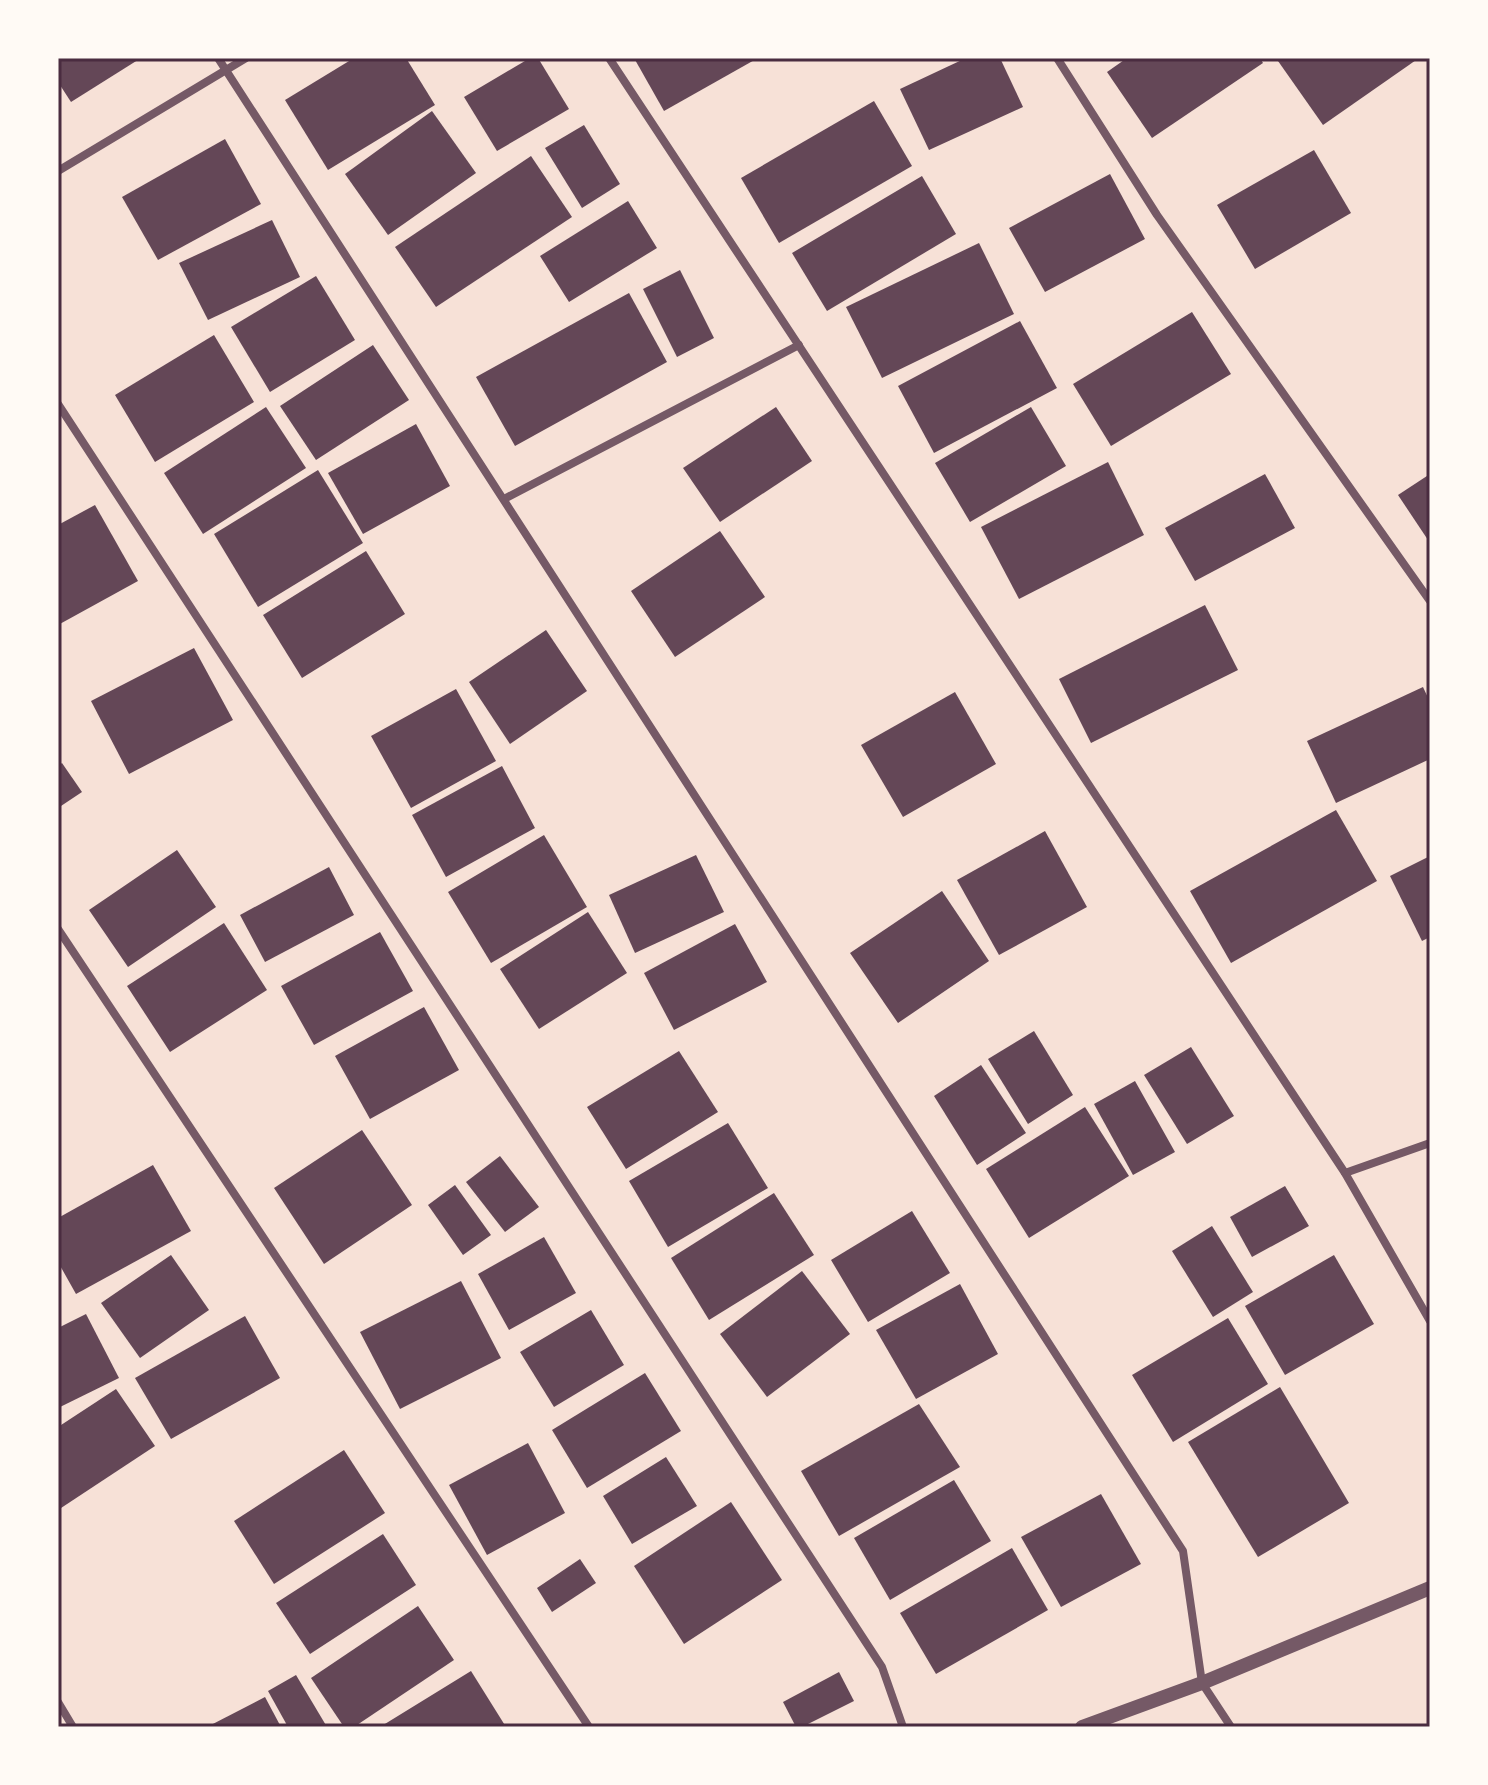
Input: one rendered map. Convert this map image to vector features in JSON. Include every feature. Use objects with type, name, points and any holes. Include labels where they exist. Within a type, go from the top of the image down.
[{"type":"street","points":[[218,58],[1183,1551],[1202,1683],[1231,1727]]},
{"type":"street","points":[[58,171],[246,58]]},
{"type":"street","points":[[609,58],[1345,1173],[1430,1321]]},
{"type":"street","points":[[1057,58],[1157,215],[1430,601]]},
{"type":"street","points":[[504,499],[799,345]]},
{"type":"street","points":[[58,404],[882,1667],[903,1727]]},
{"type":"street","points":[[58,929],[589,1727]]},
{"type":"street","points":[[1345,1173],[1430,1143]]},
{"type":"street","points":[[1082,1727],[1202,1683],[1430,1588]]},
{"type":"street","points":[[58,1702],[73,1727]]},
{"type":"building","points":[[58,58],[141,58],[71,102],[58,82]]},
{"type":"building","points":[[354,58],[406,58],[435,105],[328,170],[285,100]]},
{"type":"building","points":[[530,58],[538,58],[569,109],[497,151],[464,97]]},
{"type":"building","points":[[634,58],[758,58],[664,111]]},
{"type":"building","points":[[966,58],[1000,58],[1023,107],[929,150],[900,89]]},
{"type":"building","points":[[1127,58],[1260,58],[1263,63],[1152,138],[1107,72]]},
{"type":"building","points":[[1283,58],[1419,58],[1323,125],[1278,61]]},
{"type":"building","points":[[874,101],[912,166],[779,243],[741,178]]},
{"type":"building","points":[[432,111],[476,173],[388,235],[345,174]]},
{"type":"building","points":[[584,125],[620,184],[582,208],[545,148]]},
{"type":"building","points":[[225,139],[261,204],[158,260],[122,197]]},
{"type":"building","points":[[1314,150],[1351,213],[1255,269],[1217,205]]},
{"type":"building","points":[[531,156],[572,217],[436,307],[395,247]]},
{"type":"building","points":[[1110,174],[1145,239],[1045,292],[1009,228]]},
{"type":"building","points":[[922,176],[956,234],[827,311],[792,253]]},
{"type":"building","points":[[628,201],[657,248],[569,302],[540,256]]},
{"type":"building","points":[[272,220],[300,277],[208,320],[179,263]]},
{"type":"building","points":[[979,243],[1014,314],[882,378],[846,307]]},
{"type":"building","points":[[680,270],[714,338],[677,357],[643,289]]},
{"type":"building","points":[[316,276],[355,340],[270,392],[231,327]]},
{"type":"building","points":[[629,293],[667,362],[515,446],[476,377]]},
{"type":"building","points":[[1192,312],[1231,374],[1111,446],[1073,384]]},
{"type":"building","points":[[1020,321],[1057,388],[934,453],[898,386]]},
{"type":"building","points":[[214,335],[254,402],[155,462],[115,395]]},
{"type":"building","points":[[373,345],[409,400],[316,460],[280,406]]},
{"type":"building","points":[[266,407],[306,468],[203,534],[164,473]]},
{"type":"building","points":[[776,407],[812,461],[720,522],[683,468]]},
{"type":"building","points":[[1031,407],[1066,466],[970,522],[935,463]]},
{"type":"building","points":[[416,424],[450,486],[363,534],[328,473]]},
{"type":"building","points":[[1108,462],[1144,535],[1019,599],[981,527]]},
{"type":"building","points":[[318,470],[363,543],[258,607],[214,534]]},
{"type":"building","points":[[1265,474],[1295,528],[1195,581],[1165,528]]},
{"type":"building","points":[[1430,474],[1430,543],[1398,495]]},
{"type":"building","points":[[95,505],[138,581],[58,625],[58,525]]},
{"type":"building","points":[[720,531],[765,597],[675,657],[631,591]]},
{"type":"building","points":[[366,551],[405,614],[302,678],[263,615]]},
{"type":"building","points":[[1205,605],[1238,670],[1091,743],[1059,679]]},
{"type":"building","points":[[546,630],[587,691],[510,744],[469,682]]},
{"type":"building","points":[[194,648],[233,720],[129,774],[91,701]]},
{"type":"building","points":[[1423,687],[1430,702],[1430,759],[1336,803],[1307,741]]},
{"type":"building","points":[[456,689],[496,761],[411,808],[371,736]]},
{"type":"building","points":[[955,692],[996,764],[903,817],[861,745]]},
{"type":"building","points":[[62,763],[82,792],[58,808],[58,766]]},
{"type":"building","points":[[502,766],[535,828],[446,877],[412,815]]},
{"type":"building","points":[[1336,810],[1377,881],[1231,963],[1190,891]]},
{"type":"building","points":[[1045,831],[1087,907],[999,955],[957,880]]},
{"type":"building","points":[[544,835],[587,907],[491,963],[448,892]]},
{"type":"building","points":[[177,850],[216,907],[128,967],[89,910]]},
{"type":"building","points":[[696,855],[724,912],[635,953],[609,895]]},
{"type":"building","points":[[1430,856],[1430,937],[1422,941],[1390,876]]},
{"type":"building","points":[[329,867],[354,915],[265,962],[240,915]]},
{"type":"building","points":[[942,891],[989,961],[898,1023],[850,953]]},
{"type":"building","points":[[588,912],[627,973],[539,1029],[500,969]]},
{"type":"building","points":[[224,923],[267,990],[170,1052],[127,986]]},
{"type":"building","points":[[735,924],[767,982],[674,1030],[644,973]]},
{"type":"building","points":[[380,932],[413,991],[314,1045],[281,986]]},
{"type":"building","points":[[424,1007],[459,1070],[370,1119],[335,1056]]},
{"type":"building","points":[[1034,1031],[1073,1095],[1028,1124],[988,1059]]},
{"type":"building","points":[[1191,1047],[1234,1116],[1187,1144],[1144,1075]]},
{"type":"building","points":[[679,1051],[718,1112],[626,1169],[587,1107]]},
{"type":"building","points":[[981,1065],[1026,1133],[977,1165],[934,1096]]},
{"type":"building","points":[[1135,1081],[1175,1152],[1133,1175],[1094,1104]]},
{"type":"building","points":[[1085,1107],[1129,1176],[1029,1238],[986,1169]]},
{"type":"building","points":[[728,1123],[768,1188],[668,1247],[629,1181]]},
{"type":"building","points":[[362,1130],[412,1205],[324,1264],[274,1188]]},
{"type":"building","points":[[500,1156],[539,1207],[505,1232],[466,1182]]},
{"type":"building","points":[[153,1165],[191,1231],[76,1294],[58,1262],[58,1218]]},
{"type":"building","points":[[455,1185],[491,1235],[463,1255],[428,1205]]},
{"type":"building","points":[[1285,1186],[1309,1226],[1252,1257],[1230,1217]]},
{"type":"building","points":[[774,1193],[814,1255],[709,1320],[671,1258]]},
{"type":"building","points":[[912,1211],[950,1273],[868,1322],[831,1260]]},
{"type":"building","points":[[1212,1226],[1253,1292],[1213,1317],[1172,1251]]},
{"type":"building","points":[[544,1237],[576,1293],[509,1330],[478,1274]]},
{"type":"building","points":[[171,1255],[209,1310],[140,1358],[101,1303]]},
{"type":"building","points":[[1334,1255],[1374,1324],[1285,1375],[1245,1306]]},
{"type":"building","points":[[802,1271],[850,1334],[767,1397],[720,1334]]},
{"type":"building","points":[[461,1281],[501,1358],[400,1409],[360,1332]]},
{"type":"building","points":[[960,1284],[998,1354],[916,1399],[876,1330]]},
{"type":"building","points":[[591,1310],[624,1365],[554,1407],[520,1352]]},
{"type":"building","points":[[86,1314],[119,1378],[58,1408],[58,1328]]},
{"type":"building","points":[[245,1316],[280,1378],[171,1439],[135,1378]]},
{"type":"building","points":[[1228,1318],[1268,1384],[1173,1442],[1132,1375]]},
{"type":"building","points":[[645,1373],[681,1431],[587,1488],[552,1430]]},
{"type":"building","points":[[1280,1387],[1349,1503],[1258,1557],[1188,1442]]},
{"type":"building","points":[[116,1389],[155,1446],[58,1510],[58,1427]]},
{"type":"building","points":[[919,1404],[960,1467],[839,1536],[801,1471]]},
{"type":"building","points":[[528,1443],[565,1513],[487,1555],[449,1485]]},
{"type":"building","points":[[344,1450],[385,1513],[274,1584],[234,1521]]},
{"type":"building","points":[[666,1457],[697,1506],[632,1544],[603,1496]]},
{"type":"building","points":[[954,1480],[991,1541],[890,1600],[854,1538]]},
{"type":"building","points":[[1101,1494],[1141,1564],[1061,1607],[1021,1537]]},
{"type":"building","points":[[731,1502],[782,1580],[684,1644],[634,1566]]},
{"type":"building","points":[[383,1534],[416,1585],[310,1654],[276,1603]]},
{"type":"building","points":[[1012,1548],[1048,1610],[936,1674],[900,1613]]},
{"type":"building","points":[[580,1559],[596,1583],[552,1612],[537,1588]]},
{"type":"building","points":[[418,1606],[454,1660],[354,1727],[344,1727],[311,1678]]},
{"type":"building","points":[[471,1671],[506,1727],[380,1727]]},
{"type":"building","points":[[839,1672],[854,1701],[802,1727],[796,1727],[783,1702]]},
{"type":"building","points":[[296,1675],[327,1727],[288,1727],[268,1691]]},
{"type":"building","points":[[265,1697],[281,1727],[207,1727]]}]
